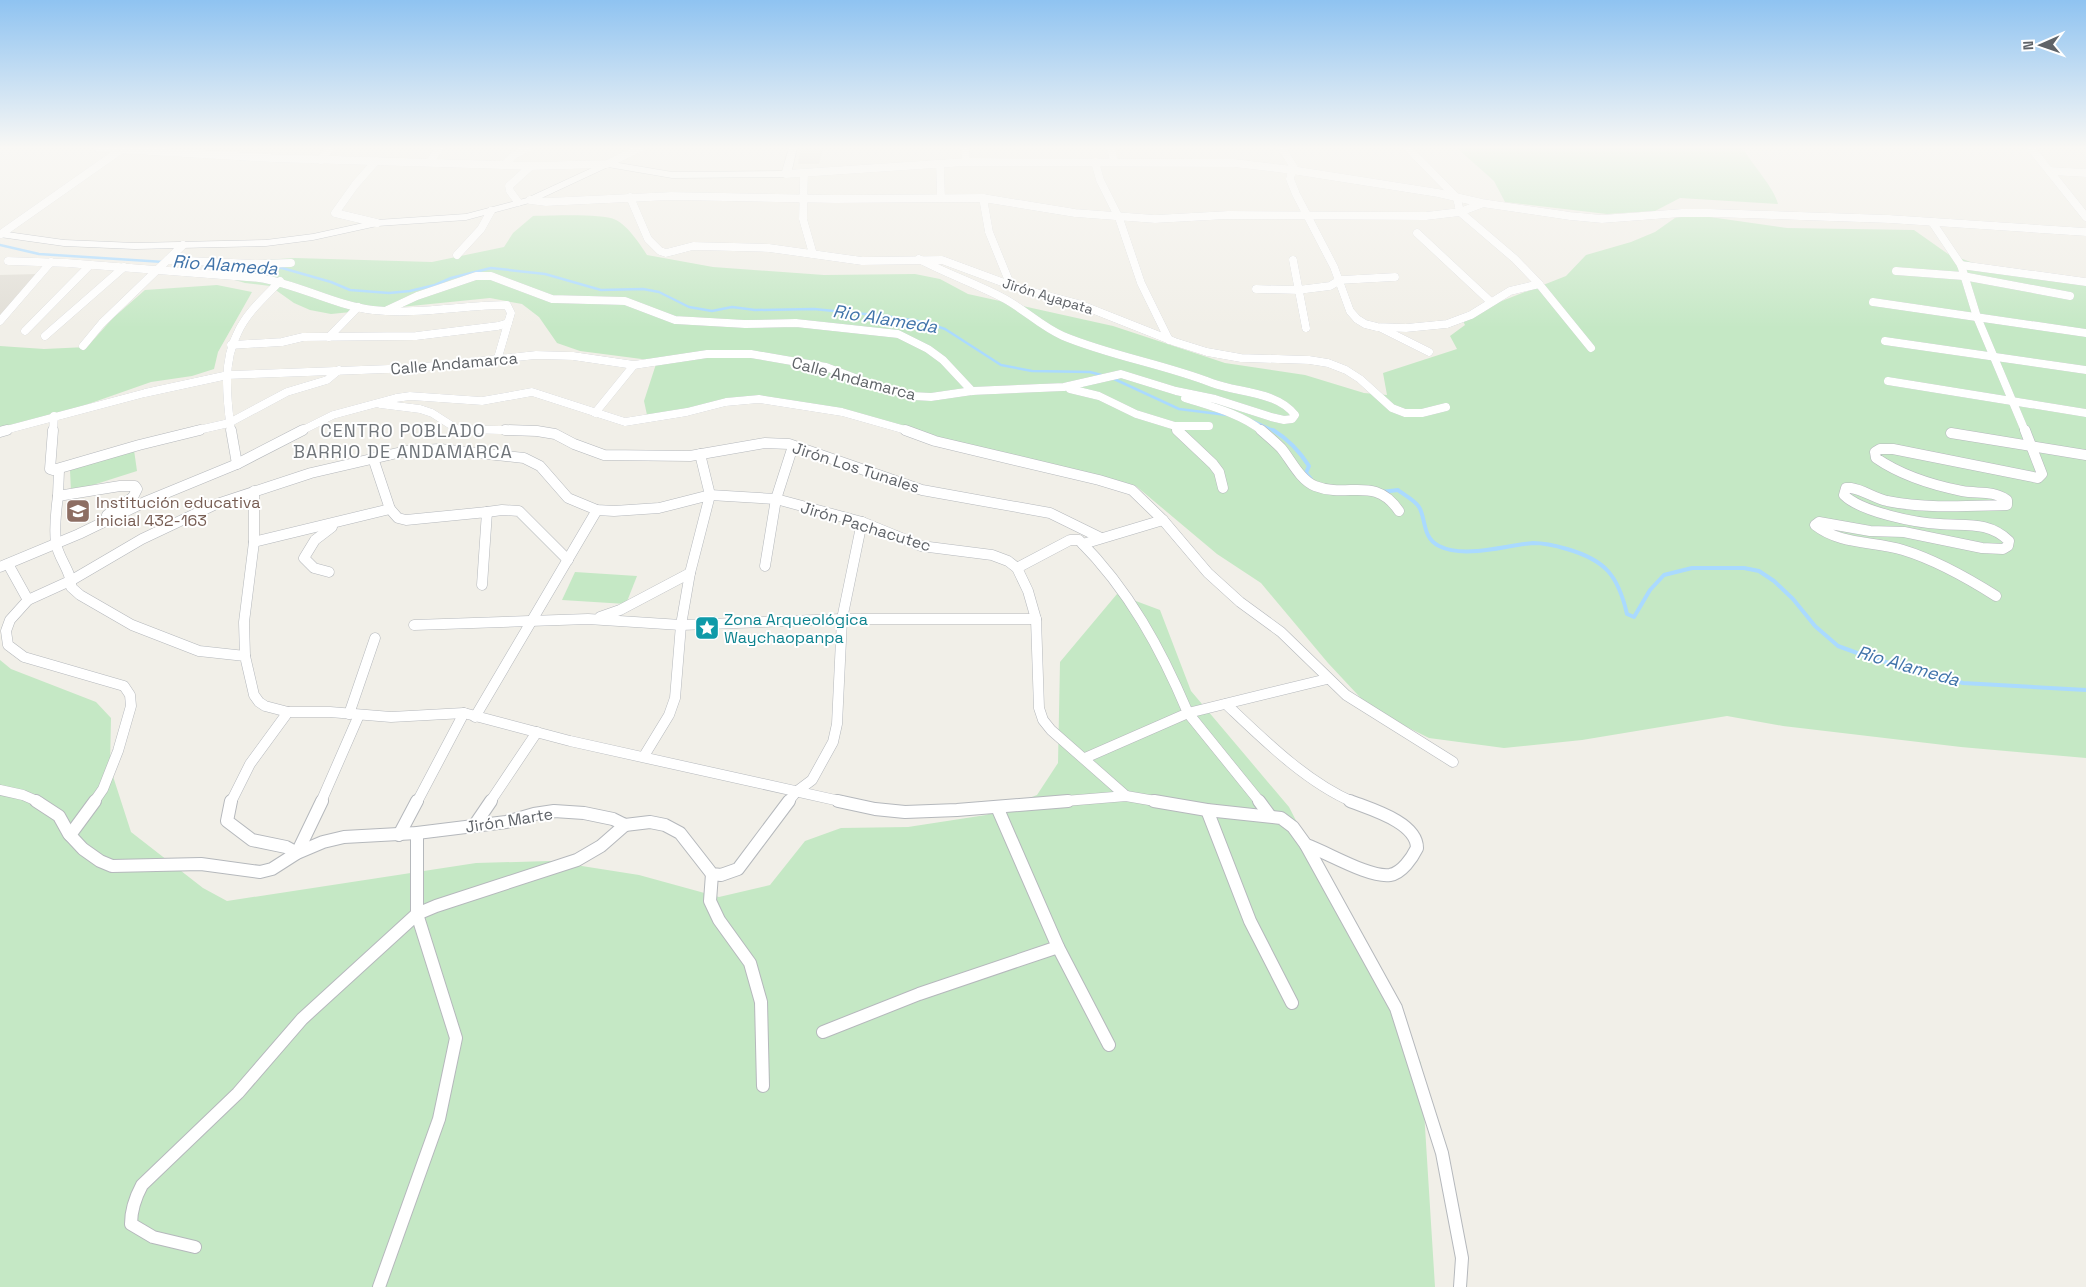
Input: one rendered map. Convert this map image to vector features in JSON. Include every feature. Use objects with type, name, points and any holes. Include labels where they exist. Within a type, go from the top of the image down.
[{"type":"street","points":[[0,234],[37,208]]},
{"type":"street","points":[[339,208],[335,214],[377,223]]},
{"type":"street","points":[[0,234],[86,245],[135,246],[266,243],[313,238],[377,223],[466,217],[500,208]]},
{"type":"street","name":"Jirón Ayapata","points":[[634,208],[654,250],[660,252],[673,252],[693,246],[769,248],[862,261],[942,260],[1011,286],[1079,304],[1169,340],[1205,352],[1231,358],[1313,360],[1329,363],[1349,370],[1361,379],[1388,407],[1400,412],[1412,415],[1446,407]]},
{"type":"street","points":[[803,208],[803,219],[813,254]]},
{"type":"street","points":[[983,208],[988,228],[1011,286]]},
{"type":"street","points":[[1045,208],[1119,218],[1155,219],[1228,216],[1400,217],[1460,212],[1470,208]]},
{"type":"street","points":[[1114,208],[1141,283],[1169,340]]},
{"type":"street","points":[[1304,208],[1340,280],[1351,311],[1357,319],[1365,324],[1378,327],[1417,328],[1439,326],[1468,317],[1511,290],[1539,284]]},
{"type":"street","points":[[1459,208],[1460,212],[1515,259],[1539,284],[1591,348]]},
{"type":"street","points":[[1520,208],[1602,219],[1700,213],[1932,222],[2086,232]]},
{"type":"street","points":[[458,255],[484,225],[491,211]]},
{"type":"street","points":[[1932,222],[1961,266],[1977,317],[2042,474],[2038,478],[1894,449],[1880,449],[1875,452],[1876,458],[1897,470],[1930,482],[1964,491],[1998,494],[2007,500],[2007,505],[1913,504],[1884,500],[1855,488],[1846,488],[1844,495],[1847,498],[1870,509],[1930,523],[1976,525],[1994,529],[2004,534],[2009,541],[2008,546],[2003,549],[1982,548],[1904,532],[1870,531],[1819,522],[1815,525],[1820,531],[1831,536],[1897,548],[1928,559],[1970,578],[1996,596]]},
{"type":"street","points":[[1417,233],[1491,302]]},
{"type":"street","points":[[83,346],[102,323],[183,245]]},
{"type":"street","name":"Calle Andamarca","points":[[0,432],[144,393],[228,375],[415,368],[497,361],[536,355],[573,356],[634,365],[707,354],[751,354],[826,368],[879,387],[913,396],[931,397],[972,391],[1064,387],[1121,374],[1176,391],[1215,399],[1278,419],[1292,418],[1295,414],[1284,404],[1275,400],[1223,387],[1174,369],[1131,359],[1063,336],[1050,330],[1032,315],[1013,304],[919,259]]},
{"type":"street","points":[[1292,260],[1306,328]]},
{"type":"street","points":[[8,262],[51,262],[124,267],[291,263]]},
{"type":"street","points":[[0,321],[51,262]]},
{"type":"street","points":[[25,331],[90,265]]},
{"type":"street","points":[[164,265],[280,281],[336,303],[358,307],[403,312],[507,305],[511,313],[497,361]]},
{"type":"street","points":[[1961,266],[2086,282]]},
{"type":"street","points":[[45,336],[124,267]]},
{"type":"street","points":[[1896,271],[1963,276],[2070,296]]},
{"type":"street","points":[[386,310],[418,296],[476,276],[491,276],[552,299],[625,301],[675,320],[727,323],[796,323],[898,334],[928,349],[943,360],[972,391]]},
{"type":"street","points":[[1256,289],[1298,290],[1330,286],[1340,280],[1396,277]]},
{"type":"street","points":[[237,464],[229,423],[228,375],[231,344],[245,320],[280,281]]},
{"type":"street","points":[[1873,302],[2086,332]]},
{"type":"street","points":[[329,337],[358,307]]},
{"type":"street","points":[[231,344],[282,342],[304,337],[416,336],[489,328],[508,323]]},
{"type":"street","points":[[1378,327],[1429,352]]},
{"type":"street","points":[[1885,341],[2086,370]]},
{"type":"street","points":[[595,413],[634,365]]},
{"type":"street","points":[[54,416],[50,469],[59,470],[139,445],[229,423],[287,392],[327,380],[339,370]]},
{"type":"street","points":[[1888,381],[2086,412]]},
{"type":"street","points":[[1064,387],[1099,396],[1136,414],[1175,426],[1209,426]]},
{"type":"street","points":[[1176,391],[1191,401],[1221,410],[1255,425],[1280,447],[1306,480],[1313,485],[1330,490],[1381,491],[1390,498],[1399,511]]},
{"type":"street","points":[[28,600],[4,566],[147,501],[237,464],[333,415],[374,403],[410,396],[482,401],[532,392],[595,413],[631,422],[687,412],[726,402],[759,399],[823,407],[899,428],[935,442],[1116,484],[1132,490],[1163,520],[1208,573],[1240,602],[1281,632],[1346,696],[1453,762]]},
{"type":"street","name":"Jirón Los Tunales","points":[[374,403],[420,409],[432,413],[457,429],[537,431],[555,434],[574,444],[604,455],[662,457],[700,454],[765,443],[793,446],[922,490],[1050,513],[1101,538]]},
{"type":"street","points":[[1175,426],[1179,433],[1213,464],[1219,472],[1223,488]]},
{"type":"street","points":[[1951,434],[2086,455]]},
{"type":"street","points":[[765,566],[776,499],[793,446]]},
{"type":"street","name":"Jirón Pachacutec","points":[[70,835],[103,789],[118,751],[131,706],[130,695],[124,686],[24,657],[8,645],[6,631],[10,620],[28,600],[72,580],[178,521],[214,504],[311,473],[406,451],[440,449],[524,458],[540,466],[568,498],[597,510],[650,509],[710,495],[776,499],[862,522],[921,546],[992,555],[1008,561],[1017,568]]},
{"type":"street","points":[[644,756],[669,715],[675,698],[681,625],[690,572],[710,495],[700,454]]},
{"type":"street","points":[[373,458],[390,509],[398,518],[406,520],[502,510],[519,511],[568,560]]},
{"type":"street","points":[[59,470],[56,544],[64,567],[72,580],[71,587],[80,595],[132,625],[199,651],[245,656]]},
{"type":"street","points":[[56,544],[106,516],[133,497],[137,489],[134,486],[120,486],[58,496]]},
{"type":"street","points":[[254,491],[254,542],[244,622],[245,656],[254,695],[265,706],[288,712],[391,717],[469,715],[875,810],[905,812],[998,807],[1091,797],[1126,796],[1208,810],[1281,818],[1293,827],[1306,845],[1396,1008],[1442,1154],[1462,1258],[1460,1287]]},
{"type":"street","points":[[254,542],[390,509]]},
{"type":"street","points":[[399,835],[469,715],[532,622],[597,510]]},
{"type":"street","points":[[482,585],[487,512]]},
{"type":"street","points":[[1083,544],[1163,520]]},
{"type":"street","points":[[329,572],[314,568],[304,558],[306,551],[321,534],[344,521]]},
{"type":"street","points":[[763,1086],[761,1002],[750,963],[719,920],[710,901],[712,874],[721,875],[738,869],[796,792],[812,780],[833,742],[837,724],[842,619],[862,522]]},
{"type":"street","points":[[1126,796],[1052,730],[1043,720],[1039,708],[1036,619],[1028,591],[1017,568],[1070,540],[1076,539],[1083,544],[1122,588],[1171,672],[1188,713],[1237,772],[1270,816]]},
{"type":"street","points":[[588,619],[620,610],[690,572]]},
{"type":"street","points":[[414,625],[588,619],[681,625],[842,619],[1036,619]]},
{"type":"street","points":[[288,712],[268,736],[230,800],[226,812],[228,820],[252,840],[286,847],[297,853],[348,743],[375,638]]},
{"type":"street","points":[[1085,758],[1188,713],[1327,679]]},
{"type":"street","points":[[1226,704],[1290,762],[1341,796],[1390,818],[1412,832],[1417,849],[1398,874],[1389,876],[1356,866],[1324,850],[1306,845]]},
{"type":"street","points":[[474,826],[537,732]]},
{"type":"street","name":"Jirón Marte","points":[[0,790],[11,792],[43,804],[59,815],[70,835],[94,859],[102,864],[112,866],[201,864],[260,872],[272,869],[297,853],[323,842],[344,837],[417,833],[506,822],[534,814],[554,812],[584,813],[613,819],[625,825],[650,822],[665,825],[680,833],[712,874]]},
{"type":"street","points":[[998,807],[1058,947],[1109,1045]]},
{"type":"street","points":[[1208,810],[1250,921],[1292,1003]]},
{"type":"street","points":[[195,1247],[147,1235],[137,1230],[131,1224],[130,1212],[134,1198],[142,1185],[238,1093],[302,1020],[417,914],[577,860],[601,846],[625,825]]},
{"type":"street","points":[[379,1287],[439,1119],[456,1038],[417,914],[417,833]]},
{"type":"street","points":[[823,1032],[919,994],[1058,947]]},
{"type":"shaded area","points":[[37,274],[0,318],[0,275]]},
{"type":"green space","points":[[1557,208],[1661,208],[1655,211],[1607,214]]},
{"type":"green space","points":[[1682,213],[1787,228],[1914,230],[1948,254],[1988,268],[2086,283],[2086,758],[1961,747],[1783,726],[1727,716],[1582,740],[1504,748],[1429,738],[1371,709],[1328,663],[1261,583],[1217,554],[1136,486],[951,443],[846,410],[763,398],[647,415],[644,401],[657,361],[580,351],[557,343],[539,317],[522,304],[490,298],[331,314],[310,310],[294,303],[270,286],[245,283],[228,278],[220,268],[210,263],[295,258],[432,262],[504,247],[513,233],[533,216],[599,216],[616,220],[625,226],[647,255],[713,267],[824,275],[915,274],[940,279],[968,294],[1113,326],[1225,363],[1305,375],[1364,393],[1387,395],[1383,373],[1457,349],[1450,336],[1465,325],[1461,317],[1566,276],[1586,255],[1631,242],[1655,232]]},
{"type":"green space","points":[[217,285],[252,292],[218,352],[214,369],[192,376],[151,382],[0,435],[0,346],[44,349],[87,347],[113,318],[145,290]]},
{"type":"green space","points":[[134,450],[137,471],[71,492],[70,470]]},
{"type":"green space","points":[[575,572],[637,576],[626,604],[562,600]]},
{"type":"green space","points":[[1117,594],[1160,610],[1191,691],[1289,807],[1421,1063],[1435,1287],[0,1287],[0,660],[11,669],[96,702],[111,718],[110,767],[131,832],[203,888],[227,901],[476,863],[550,861],[639,875],[719,897],[770,885],[805,841],[841,828],[908,827],[986,815],[1037,795],[1058,763],[1060,662]]},
{"type":"waterway","name":"Rio Alameda","points":[[0,245],[39,254],[164,262]]},
{"type":"waterway","name":"Rio Alameda","points":[[216,266],[282,268],[331,282],[350,290],[389,293],[410,291],[435,285],[451,278],[491,268],[545,274],[601,290],[643,289],[659,292],[689,307],[712,311],[732,307],[755,310],[814,309],[885,316],[924,322],[945,329],[1001,365],[1032,371],[1090,372],[1105,376]]},
{"type":"waterway","name":"Rio Alameda","points":[[1112,378],[1179,409],[1227,415]]},
{"type":"waterway","name":"Rio Alameda","points":[[1253,421],[1273,430]]},
{"type":"waterway","name":"Rio Alameda","points":[[1273,430],[1289,442],[1302,456],[1309,466],[1306,473],[1311,479]]},
{"type":"waterway","name":"Rio Alameda","points":[[1382,492],[1398,490],[1415,502],[1419,507],[1430,538],[1439,546],[1449,550],[1486,550],[1537,543],[1563,548],[1591,558],[1608,571],[1614,579],[1627,614],[1634,617],[1650,590],[1664,575],[1692,568],[1744,568],[1759,571],[1774,581],[1793,599],[1815,626],[1838,646],[1871,658],[1963,683],[2086,690]]},
{"type":"place","name":"Institución educativa inicial 432-163","points":[[78,511]]},
{"type":"place","name":"Zona Arqueológica Waychaopanpa","points":[[707,628]]},
{"type":"district","name":"CENTRO POBLADO BARRIO DE ANDAMARCA","points":[[403,441]]}]
